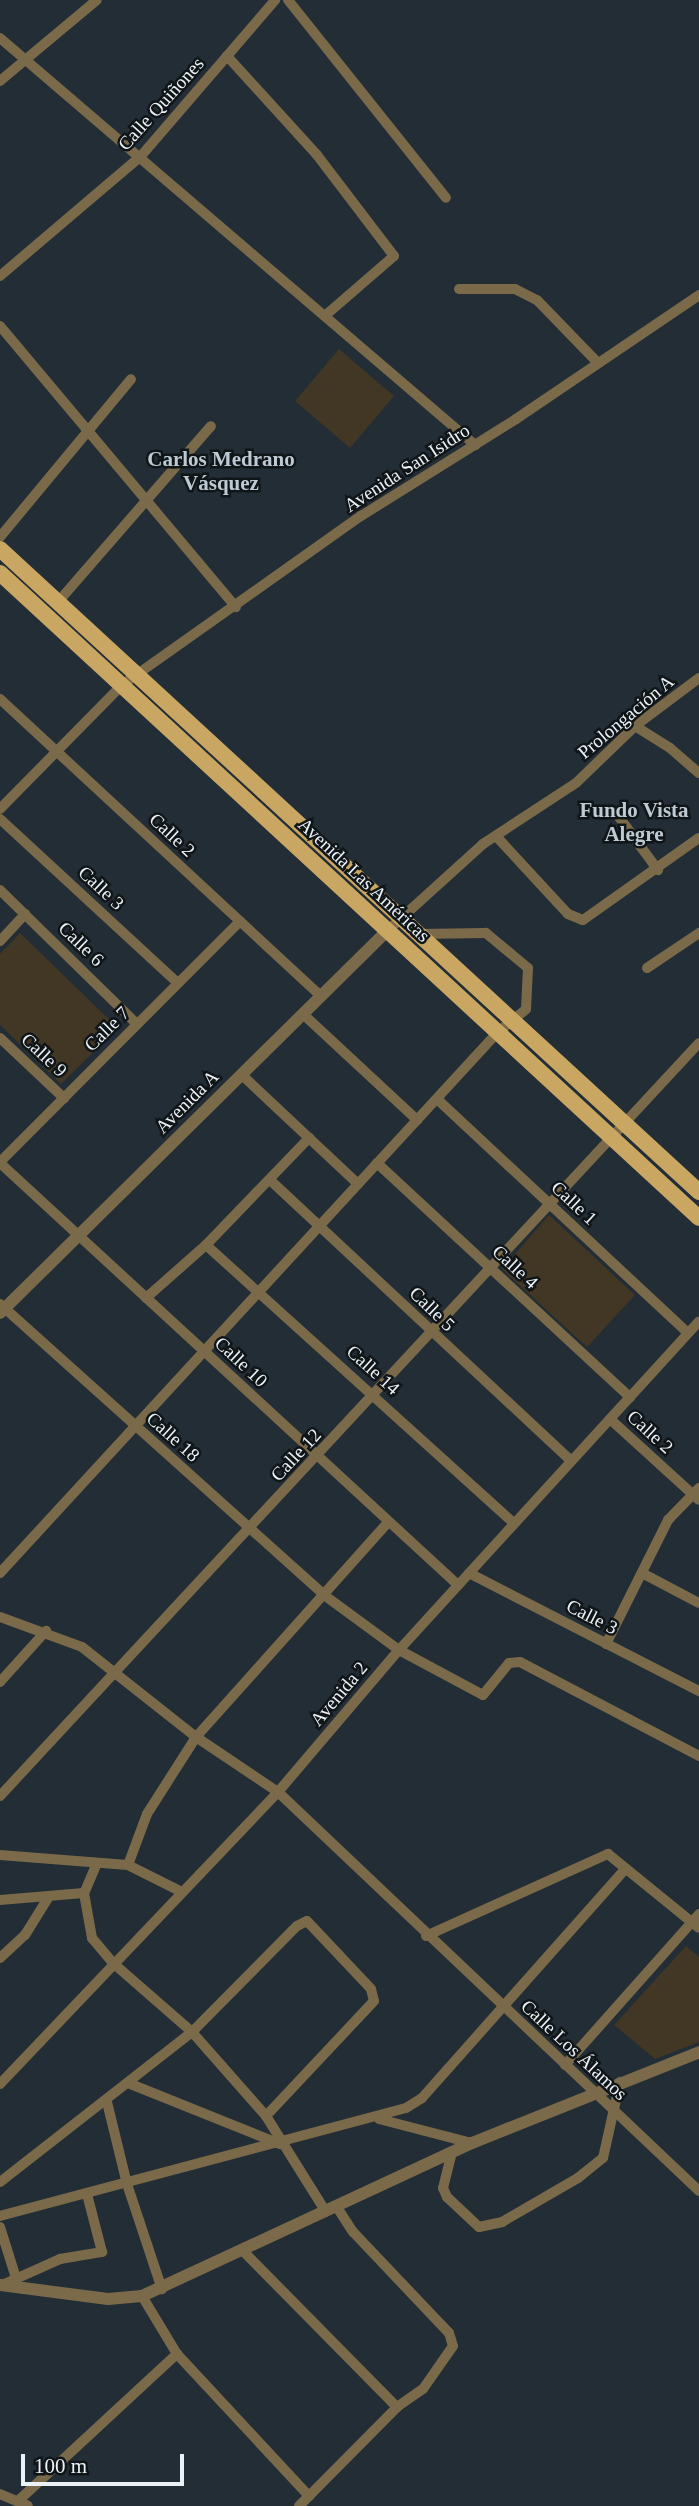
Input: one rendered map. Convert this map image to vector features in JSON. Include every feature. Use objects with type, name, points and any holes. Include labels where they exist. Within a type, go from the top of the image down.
[{"type":"main road","name":"Avenida Las Américas","points":[[0,549],[699,1192]]},
{"type":"main road","name":"Avenida Las Américas","points":[[0,573],[699,1218]]},
{"type":"main road","points":[[535,1067],[548,1053]]},
{"type":"main road","points":[[587,1115],[600,1101]]},
{"type":"street","points":[[0,81],[97,0]]},
{"type":"street","name":"Calle Quiñones","points":[[0,276],[141,156],[275,0]]},
{"type":"street","points":[[288,0],[446,198]]},
{"type":"street","points":[[0,38],[327,314],[475,444]]},
{"type":"street","points":[[227,56],[317,155],[394,256],[327,314]]},
{"type":"street","points":[[460,289],[515,289],[537,300],[598,363]]},
{"type":"street","name":"Avenida San Isidro","points":[[122,685],[236,607],[361,516],[475,444],[699,295]]},
{"type":"street","points":[[0,326],[236,607]]},
{"type":"street","points":[[0,537],[131,379]]},
{"type":"street","points":[[58,602],[211,426]]},
{"type":"street","name":"Prolongación A","points":[[496,836],[576,783],[635,726],[699,678]]},
{"type":"street","points":[[0,809],[54,750],[122,685]]},
{"type":"street","name":"Calle 2","points":[[0,699],[321,996]]},
{"type":"street","points":[[635,726],[670,748],[699,773]]},
{"type":"street","points":[[619,817],[659,870]]},
{"type":"street","name":"Calle 3","points":[[0,819],[178,983]]},
{"type":"street","points":[[496,836],[574,919],[592,917],[699,838]]},
{"type":"street","name":"Avenida A","points":[[2,1309],[400,917],[496,836]]},
{"type":"street","name":"Calle 6","points":[[0,890],[137,1024]]},
{"type":"street","points":[[0,941],[25,914]]},
{"type":"street","name":"Calle 7","points":[[0,1162],[240,921]]},
{"type":"street","points":[[0,1573],[498,1032],[526,1009],[526,965],[481,932],[419,934]]},
{"type":"street","points":[[647,968],[699,933]]},
{"type":"street","points":[[303,1014],[417,1120]]},
{"type":"street","name":"Calle 9","points":[[0,1038],[64,1098]]},
{"type":"street","points":[[625,1124],[699,1043]]},
{"type":"street","points":[[242,1074],[358,1184]]},
{"type":"street","name":"Calle 1","points":[[437,1099],[688,1333]]},
{"type":"street","name":"Calle 12","points":[[1,1794],[251,1530],[625,1124]]},
{"type":"street","points":[[146,1298],[206,1245],[309,1138]]},
{"type":"street","name":"Calle 10","points":[[0,1162],[458,1585]]},
{"type":"street","name":"Calle 4","points":[[377,1163],[629,1397]]},
{"type":"street","name":"Calle 5","points":[[270,1180],[321,1224],[432,1334],[571,1461]]},
{"type":"street","name":"Calle 14","points":[[206,1245],[376,1395],[514,1524]]},
{"type":"street","name":"Calle 18","points":[[2,1309],[324,1595],[399,1650],[483,1695],[509,1663],[520,1662],[699,1756]]},
{"type":"street","name":"Avenida 2","points":[[0,2084],[180,1891],[278,1792],[399,1650],[699,1321]]},
{"type":"street","name":"Calle 2","points":[[610,1419],[697,1494]]},
{"type":"street","points":[[606,1644],[668,1520],[697,1494]]},
{"type":"street","points":[[128,1866],[147,1814],[196,1737],[388,1522]]},
{"type":"street","name":"Calle 3","points":[[469,1573],[699,1691]]},
{"type":"street","points":[[642,1573],[699,1603]]},
{"type":"street","name":"Calle Los Álamos","points":[[0,1617],[46,1631],[82,1647],[196,1737],[278,1792],[426,1936],[699,2191]]},
{"type":"street","points":[[0,1682],[46,1631]]},
{"type":"street","points":[[426,1936],[608,1854],[697,1921],[565,2065]]},
{"type":"street","points":[[0,1855],[128,1866],[180,1891]]},
{"type":"street","points":[[97,1863],[85,1893],[92,1938],[113,1963],[192,2032],[266,2116],[281,2144],[332,2210],[453,2340],[452,2352],[440,2370],[397,2407],[299,2506]]},
{"type":"street","points":[[0,2216],[378,2119],[422,2098],[500,2005],[626,1868]]},
{"type":"street","points":[[0,1900],[85,1893]]},
{"type":"street","points":[[0,1958],[25,1935],[48,1898]]},
{"type":"street","points":[[0,2182],[107,2102],[192,2032],[301,1923],[314,1924],[371,1989],[373,2005],[266,2116]]},
{"type":"street","points":[[1,2285],[108,2299],[142,2296],[248,2250],[472,2143],[699,2052]]},
{"type":"street","points":[[452,2152],[443,2188],[447,2197],[468,2221],[489,2227],[539,2203],[595,2167],[609,2143],[620,2082]]},
{"type":"street","points":[[128,2084],[281,2144]]},
{"type":"street","points":[[107,2102],[127,2184],[162,2289]]},
{"type":"street","points":[[378,2119],[472,2143]]},
{"type":"street","points":[[1,2285],[60,2259],[102,2252],[87,2194]]},
{"type":"street","points":[[0,2227],[16,2278]]},
{"type":"street","points":[[248,2250],[397,2407]]},
{"type":"street","points":[[142,2296],[177,2354],[309,2496]]},
{"type":"street","points":[[18,2501],[39,2477],[177,2354]]},
{"type":"street","points":[[0,2494],[29,2506]]},
{"type":"shaded area","points":[[339,349],[394,396],[350,448],[295,401]]},
{"type":"shaded area","points":[[20,933],[118,1028],[61,1084],[0,1025],[0,954]]},
{"type":"shaded area","points":[[549,1215],[635,1295],[587,1347],[502,1269]]},
{"type":"shaded area","points":[[686,1946],[699,1957],[699,2042],[655,2059],[614,2025]]},
{"type":"district","name":"Carlos Medrano Vásquez","points":[[221,471]]},
{"type":"district","name":"Fundo Vista Alegre","points":[[634,822]]}]
